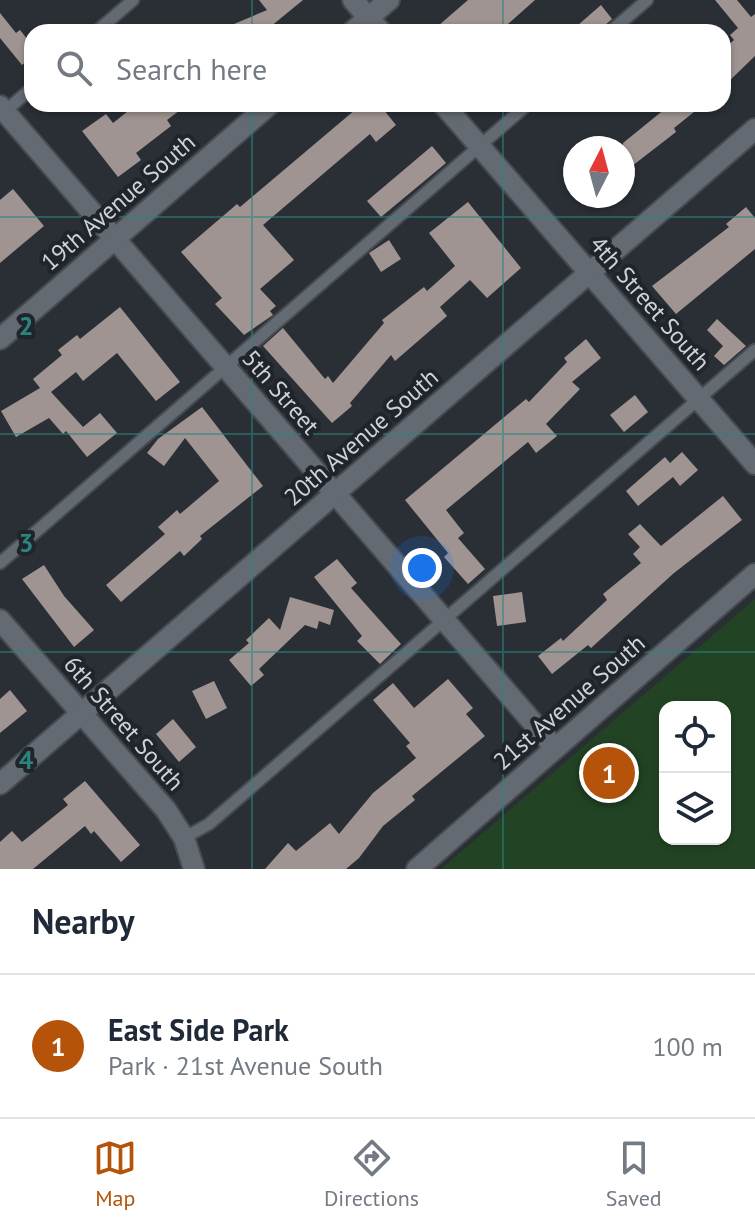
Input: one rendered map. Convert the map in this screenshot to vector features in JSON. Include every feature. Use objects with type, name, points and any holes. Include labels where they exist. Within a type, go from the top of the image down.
[{"type":"street","points":[[353,0],[374,24]]},
{"type":"street","points":[[376,24],[389,0]]},
{"type":"street","name":"5th Street","points":[[2,111],[555,748]]},
{"type":"street","name":"19th Avenue South","points":[[0,339],[261,112]]},
{"type":"street","name":"4th Street South","points":[[450,112],[755,464]]},
{"type":"street","name":"20th Avenue South","points":[[0,784],[755,129]]},
{"type":"street","name":"21st Avenue South","points":[[417,869],[755,574]]},
{"type":"street","name":"6th Street South","points":[[0,620],[166,810],[184,838],[194,869]]},
{"type":"lane","points":[[105,24],[133,0]]},
{"type":"lane","points":[[619,24],[647,0]]},
{"type":"lane","points":[[2,111],[24,94]]},
{"type":"lane","points":[[0,563],[519,112]]},
{"type":"lane","points":[[184,838],[209,824],[755,350]]},
{"type":"green space","points":[[755,599],[755,869],[441,869]]},
{"type":"building","points":[[259,0],[303,0],[274,24],[234,24],[267,10]]},
{"type":"building","points":[[468,0],[535,0],[508,24],[440,24]]},
{"type":"building","points":[[715,0],[737,0],[751,17],[755,14],[755,56],[731,79],[731,43],[734,40],[731,34],[738,28]]},
{"type":"building","points":[[601,5],[612,19],[606,24],[579,24]]},
{"type":"building","points":[[0,13],[16,33],[20,30],[24,35],[24,63],[22,65],[0,38]]},
{"type":"building","points":[[127,112],[178,112],[167,120],[171,126],[136,153],[141,160],[118,177],[82,131],[106,114],[113,123]]},
{"type":"building","points":[[353,112],[385,112],[396,125],[376,142],[370,134],[263,225],[294,260],[260,289],[276,306],[270,311],[273,315],[244,335],[215,304],[222,298],[181,252],[237,204],[240,207]]},
{"type":"building","points":[[661,112],[694,112],[674,128],[676,132],[635,164],[635,136],[632,136]]},
{"type":"building","points":[[432,146],[446,163],[381,217],[367,201]]},
{"type":"building","points":[[13,189],[44,226],[0,263],[0,200]]},
{"type":"building","points":[[468,202],[521,268],[487,298],[470,280],[440,307],[447,316],[395,361],[391,355],[350,403],[352,406],[332,423],[263,346],[283,328],[325,379],[328,376],[333,383],[384,323],[382,320],[424,287],[427,291],[455,266],[429,233]]},
{"type":"building","points":[[746,207],[755,218],[755,249],[676,314],[652,286],[729,227],[726,224]]},
{"type":"building","points":[[389,240],[401,259],[381,272],[369,253]]},
{"type":"building","points":[[120,307],[180,382],[156,401],[117,353],[83,381],[76,372],[51,392],[83,427],[100,413],[117,433],[87,457],[66,431],[63,434],[49,418],[16,437],[1,411],[40,388],[33,379],[62,355],[58,350],[77,335],[80,339]]},
{"type":"building","points":[[717,319],[746,346],[724,365],[714,356],[723,346],[707,330]]},
{"type":"building","points":[[586,339],[601,358],[572,382],[580,389],[546,424],[557,436],[536,453],[528,442],[446,510],[464,533],[458,538],[485,569],[468,584],[444,557],[448,553],[405,500],[526,399],[529,402],[567,362],[564,358]]},
{"type":"building","points":[[635,395],[648,412],[624,432],[610,415]]},
{"type":"building","points":[[202,407],[263,486],[200,536],[202,539],[184,556],[180,551],[121,602],[106,585],[165,534],[158,527],[177,510],[180,514],[219,481],[185,438],[164,466],[147,453],[158,439]]},
{"type":"building","points":[[682,452],[698,470],[680,486],[673,477],[638,506],[626,491],[665,457],[670,463]]},
{"type":"building","points":[[723,496],[742,520],[674,573],[591,648],[588,645],[552,674],[538,656],[561,638],[563,641],[607,600],[603,594],[641,563],[633,554],[640,547],[628,534],[640,524],[661,546]]},
{"type":"building","points":[[337,559],[357,583],[351,588],[401,644],[380,664],[357,641],[362,636],[314,577]]},
{"type":"building","points":[[44,565],[64,596],[94,630],[74,647],[22,579]]},
{"type":"building","points":[[522,592],[526,622],[497,626],[493,596]]},
{"type":"building","points":[[290,597],[334,610],[330,625],[319,621],[317,629],[305,625],[259,669],[264,675],[251,686],[229,660],[249,643],[246,640],[269,618],[280,630]]},
{"type":"building","points":[[448,679],[473,708],[466,714],[485,736],[412,796],[415,800],[383,826],[359,858],[346,869],[265,869],[288,843],[296,851],[330,823],[339,834],[373,793],[416,758],[406,746],[410,743],[373,700],[393,683],[414,708]]},
{"type":"building","points":[[214,681],[227,708],[206,719],[192,691]]},
{"type":"building","points":[[10,690],[27,711],[0,733],[0,699]]},
{"type":"building","points":[[173,719],[196,747],[179,762],[156,734]]},
{"type":"building","points":[[85,781],[140,845],[121,862],[94,831],[91,834],[85,826],[33,869],[0,869],[0,842],[12,831],[22,842],[68,805],[63,799]]},
{"type":"place","name":"East Side Park","points":[[609,773]]}]
